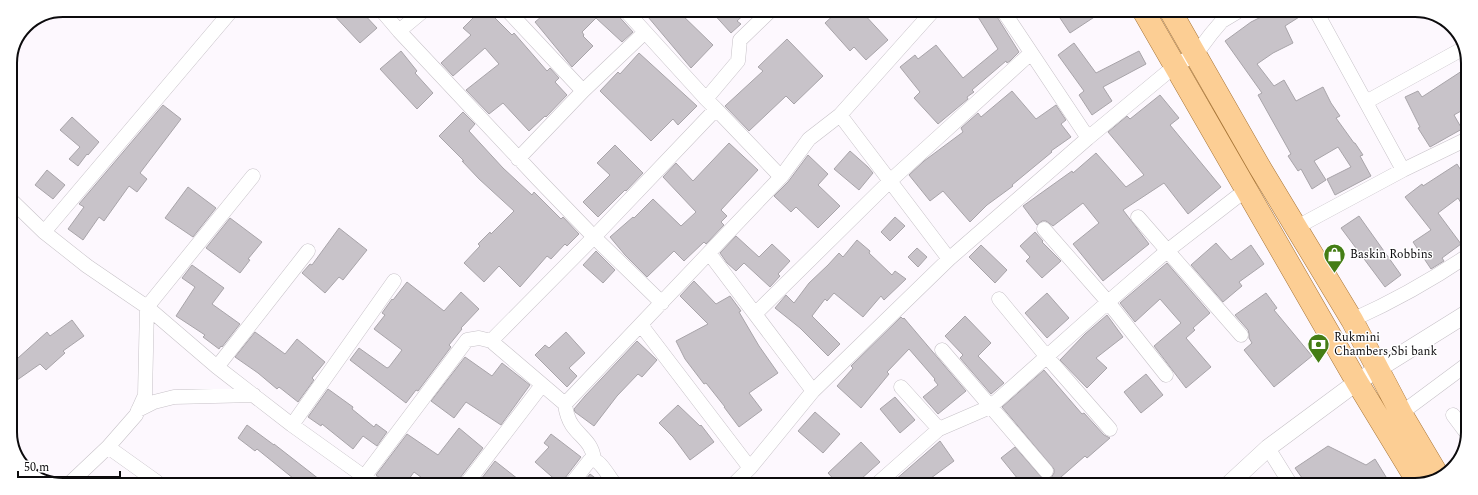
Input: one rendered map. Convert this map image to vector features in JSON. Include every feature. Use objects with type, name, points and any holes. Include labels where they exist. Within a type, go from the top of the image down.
[{"type":"main road","points":[[1147,17],[1357,382],[1392,419],[1436,473]]},
{"type":"main road","points":[[1174,17],[1259,166],[1352,320],[1378,369],[1392,419],[1417,478]]},
{"type":"street","points":[[44,232],[226,17]]},
{"type":"street","points":[[387,17],[518,159],[594,237],[662,303]]},
{"type":"street","points":[[399,31],[416,17]]},
{"type":"street","points":[[514,17],[583,90]]},
{"type":"street","points":[[635,17],[644,33],[706,100],[781,177]]},
{"type":"street","points":[[706,100],[738,61],[740,40],[764,17]]},
{"type":"street","points":[[565,404],[781,177],[809,139],[840,115],[928,17]]},
{"type":"street","points":[[1007,17],[1088,138]]},
{"type":"street","points":[[641,325],[744,478],[813,390],[949,259],[1088,138],[1176,65],[1196,54],[1222,21],[1229,17]]},
{"type":"street","points":[[1320,17],[1404,170]]},
{"type":"street","points":[[518,159],[583,90],[644,33]]},
{"type":"street","points":[[1366,102],[1459,51]]},
{"type":"street","points":[[755,314],[890,181],[1031,53]]},
{"type":"street","points":[[491,341],[594,237],[716,109]]},
{"type":"street","points":[[840,115],[949,259]]},
{"type":"street","points":[[1297,227],[1404,170],[1461,142]]},
{"type":"street","points":[[75,478],[108,447],[136,415],[145,395],[147,307],[253,176]]},
{"type":"street","points":[[884,478],[939,429],[990,407],[1167,251],[1247,190]]},
{"type":"street","points":[[17,206],[44,232],[87,266],[147,307],[217,367],[292,425],[365,478]]},
{"type":"street","points":[[1138,216],[1241,336]]},
{"type":"street","points":[[1044,229],[1108,302],[1166,375]]},
{"type":"street","points":[[217,367],[308,251]]},
{"type":"street","points":[[709,253],[813,390]]},
{"type":"street","points":[[1352,320],[1388,304],[1461,260]]},
{"type":"street","points":[[292,425],[394,281]]},
{"type":"street","points":[[999,299],[1110,429]]},
{"type":"street","points":[[1236,478],[1268,448],[1357,382],[1461,317]]},
{"type":"street","points":[[369,478],[467,340],[479,338],[491,341],[565,404],[567,416],[572,426],[589,443],[593,451],[594,459],[610,478]]},
{"type":"street","points":[[942,350],[1046,471]]},
{"type":"street","points":[[1392,419],[1461,370]]},
{"type":"street","points":[[471,478],[542,385]]},
{"type":"street","points":[[902,387],[939,429]]},
{"type":"street","points":[[138,410],[154,402],[174,397],[254,395]]},
{"type":"street","points":[[1453,415],[1461,426]]},
{"type":"street","points":[[108,447],[151,478]]},
{"type":"street","points":[[1268,448],[1287,478]]},
{"type":"street","points":[[576,478],[590,460],[594,459]]},
{"type":"building","points":[[336,17],[367,17],[377,28],[360,43]]},
{"type":"building","points":[[474,17],[494,17],[512,35],[514,33],[547,71],[550,68],[559,78],[555,82],[567,95],[546,117],[545,116],[529,131],[503,103],[489,114],[466,90],[499,64],[485,48],[453,76],[441,63],[471,35],[463,28]]},
{"type":"building","points":[[541,17],[619,17],[633,32],[622,42],[596,18],[582,32],[584,35],[583,36],[593,46],[572,67],[535,22]]},
{"type":"building","points":[[648,17],[684,17],[713,45],[691,68]]},
{"type":"building","points":[[716,17],[741,17],[737,21],[741,24],[731,33]]},
{"type":"building","points":[[832,17],[867,17],[888,40],[866,60],[854,47],[850,51],[825,23]]},
{"type":"building","points":[[978,17],[997,17],[1019,52],[1010,61],[1007,63],[1006,61],[972,90],[974,92],[967,97],[968,99],[938,124],[914,98],[920,92],[900,67],[915,55],[918,59],[936,45],[963,78],[998,49]]},
{"type":"building","points":[[1059,17],[1094,17],[1070,33]]},
{"type":"building","points":[[1261,17],[1299,17],[1285,26],[1293,43],[1273,53],[1257,64],[1274,86],[1284,80],[1296,101],[1323,87],[1340,116],[1336,118],[1363,155],[1360,156],[1371,176],[1335,195],[1327,179],[1351,167],[1338,147],[1314,161],[1326,180],[1312,189],[1301,169],[1298,171],[1288,156],[1291,154],[1258,95],[1262,93],[1225,41],[1251,22]]},
{"type":"building","points":[[787,39],[823,76],[794,104],[786,96],[749,131],[725,106],[763,71],[758,67]]},
{"type":"building","points":[[1074,43],[1096,73],[1139,51],[1146,64],[1103,87],[1112,101],[1092,115],[1079,95],[1084,91],[1058,55]]},
{"type":"building","points":[[401,51],[417,71],[415,73],[433,93],[417,109],[380,69]]},
{"type":"building","points":[[639,53],[697,106],[678,125],[673,119],[651,141],[600,91],[618,72],[620,74]]},
{"type":"building","points":[[1461,72],[1461,111],[1454,115],[1461,130],[1430,147],[1418,128],[1420,127],[1405,97],[1418,91],[1422,97]]},
{"type":"building","points":[[1012,91],[1036,119],[1056,105],[1066,120],[1061,124],[1071,137],[1051,151],[1052,152],[1012,185],[1013,186],[987,205],[970,222],[943,191],[930,201],[909,175],[924,161],[963,132],[961,128],[978,113],[981,117]]},
{"type":"building","points":[[1160,95],[1179,118],[1170,125],[1221,187],[1188,214],[1164,183],[1123,210],[1149,244],[1103,281],[1073,244],[1099,223],[1083,203],[1053,226],[1046,221],[1042,221],[1037,225],[1023,206],[1072,171],[1073,173],[1096,153],[1126,187],[1144,175],[1108,132],[1127,116],[1130,119]]},
{"type":"building","points":[[163,105],[181,119],[140,173],[147,179],[137,192],[129,186],[104,221],[99,217],[83,240],[68,229],[84,207],[79,204]]},
{"type":"building","points":[[463,112],[475,124],[469,131],[503,168],[532,195],[534,192],[561,219],[563,217],[579,234],[567,246],[565,244],[551,259],[547,256],[520,287],[499,266],[484,282],[464,263],[480,246],[478,244],[490,232],[491,234],[514,211],[479,179],[462,161],[464,161],[439,136]]},
{"type":"building","points":[[72,117],[99,142],[78,166],[69,159],[80,147],[60,130]]},
{"type":"building","points":[[729,143],[758,170],[721,210],[727,216],[721,222],[724,225],[706,244],[704,242],[684,261],[674,251],[647,277],[625,255],[610,237],[633,217],[634,218],[653,199],[681,226],[696,212],[663,177],[676,163],[693,181]]},
{"type":"building","points":[[615,145],[643,173],[598,217],[583,202],[610,175],[597,163]]},
{"type":"building","points":[[850,151],[873,173],[859,190],[834,169]]},
{"type":"building","points":[[808,155],[828,174],[818,185],[840,206],[818,228],[796,207],[791,212],[774,196],[788,182]]},
{"type":"building","points":[[1457,164],[1461,170],[1461,203],[1458,198],[1438,213],[1461,244],[1442,258],[1444,261],[1431,269],[1413,242],[1431,230],[1405,197],[1422,184],[1423,186]]},
{"type":"building","points":[[47,170],[65,185],[53,199],[35,185]]},
{"type":"building","points":[[188,187],[216,208],[193,237],[165,218]]},
{"type":"building","points":[[1359,216],[1401,275],[1385,287],[1341,228]]},
{"type":"building","points":[[895,217],[905,226],[890,241],[881,232]]},
{"type":"building","points":[[230,218],[262,242],[248,259],[250,260],[240,273],[206,248]]},
{"type":"building","points":[[339,228],[367,250],[343,280],[339,277],[325,293],[302,273],[310,264],[312,265]]},
{"type":"building","points":[[1035,232],[1043,241],[1042,242],[1061,261],[1042,278],[1026,261],[1030,257],[1020,246]]},
{"type":"building","points":[[736,236],[759,257],[772,244],[790,261],[778,274],[780,276],[770,287],[744,263],[736,271],[727,263],[720,253]]},
{"type":"building","points":[[857,240],[870,251],[869,253],[892,275],[895,271],[906,279],[884,300],[881,296],[863,317],[834,293],[827,301],[825,299],[812,316],[840,344],[828,356],[800,328],[775,308],[786,295],[794,303],[809,283],[839,253],[843,257]]},
{"type":"building","points":[[1216,243],[1231,260],[1251,245],[1264,264],[1239,282],[1242,286],[1223,302],[1191,265]]},
{"type":"building","points":[[981,245],[1007,270],[995,283],[969,257]]},
{"type":"building","points":[[917,248],[927,257],[918,267],[908,257]]},
{"type":"building","points":[[596,251],[615,270],[603,283],[583,265]]},
{"type":"building","points":[[1167,263],[1210,313],[1193,328],[1195,330],[1186,338],[1211,367],[1186,388],[1154,346],[1181,323],[1160,299],[1135,322],[1120,303]]},
{"type":"building","points":[[192,265],[224,288],[212,304],[240,324],[219,349],[203,337],[205,335],[176,316],[195,287],[182,278]]},
{"type":"building","points":[[694,281],[716,304],[730,296],[741,311],[739,312],[759,346],[778,373],[749,393],[762,410],[739,427],[706,383],[704,384],[685,359],[676,341],[708,324],[680,296]]},
{"type":"building","points":[[407,282],[444,311],[461,292],[479,309],[461,328],[462,329],[449,345],[451,347],[418,391],[416,390],[406,403],[350,360],[359,348],[387,368],[402,350],[374,329],[385,315],[382,313]]},
{"type":"building","points":[[1047,293],[1069,318],[1047,338],[1025,313]]},
{"type":"building","points":[[1266,293],[1277,308],[1274,310],[1312,356],[1274,387],[1244,350],[1252,343],[1249,338],[1248,330],[1235,315]]},
{"type":"building","points":[[1107,315],[1123,337],[1096,358],[1107,368],[1087,388],[1060,360],[1085,334]]},
{"type":"building","points":[[965,316],[991,343],[978,356],[1004,383],[991,394],[960,358],[963,355],[945,336]]},
{"type":"building","points":[[901,317],[903,319],[904,318],[966,391],[938,414],[923,397],[938,385],[934,380],[935,379],[909,349],[887,372],[889,374],[861,408],[837,386],[853,368],[851,366]]},
{"type":"building","points":[[72,320],[84,336],[63,351],[65,353],[46,370],[40,364],[17,380],[17,357],[18,358],[47,332],[50,336]]},
{"type":"building","points":[[255,332],[285,354],[297,339],[325,362],[312,378],[314,380],[298,402],[279,387],[277,389],[258,373],[235,357]]},
{"type":"building","points":[[566,332],[585,353],[569,368],[577,376],[567,387],[535,355],[545,345],[549,348]]},
{"type":"building","points":[[637,341],[657,360],[642,377],[638,374],[617,396],[594,426],[575,412],[574,409]]},
{"type":"building","points":[[465,357],[492,376],[502,363],[530,385],[501,425],[466,402],[454,418],[431,401]]},
{"type":"building","points":[[1044,370],[1082,414],[1084,413],[1104,435],[1110,438],[1087,458],[1085,456],[1060,478],[1051,478],[1054,473],[1054,469],[1002,407]]},
{"type":"building","points":[[1146,374],[1163,395],[1141,413],[1124,392]]},
{"type":"building","points":[[328,389],[353,407],[352,409],[374,427],[376,424],[387,432],[377,446],[363,436],[353,449],[322,424],[321,426],[308,417]]},
{"type":"building","points":[[895,397],[915,420],[900,433],[880,409]]},
{"type":"building","points":[[678,405],[700,426],[701,425],[714,442],[690,460],[673,437],[659,423]]},
{"type":"building","points":[[815,412],[840,434],[823,453],[798,431]]},
{"type":"building","points":[[247,425],[318,478],[293,478],[257,449],[255,451],[238,438]]},
{"type":"building","points":[[459,428],[483,448],[460,478],[422,478],[414,472],[410,478],[380,478],[376,475],[407,434],[438,455]]},
{"type":"building","points":[[551,434],[581,457],[565,478],[553,478],[535,462],[549,447],[544,443]]},
{"type":"building","points":[[940,441],[954,461],[931,478],[897,478]]},
{"type":"building","points":[[861,442],[880,462],[862,478],[833,478],[828,473]]},
{"type":"building","points":[[1328,446],[1366,465],[1375,459],[1387,478],[1302,478],[1295,468]]},
{"type":"building","points":[[1015,447],[1042,478],[1017,478],[1001,458]]},
{"type":"building","points":[[495,461],[517,478],[482,478]]},
{"type":"building","points":[[590,474],[595,478],[587,478]]},
{"type":"place","name":"Baskin Robbins","points":[[1335,274]]},
{"type":"place","name":"Rukmini Chambers,Sbi bank","points":[[1318,364]]}]
